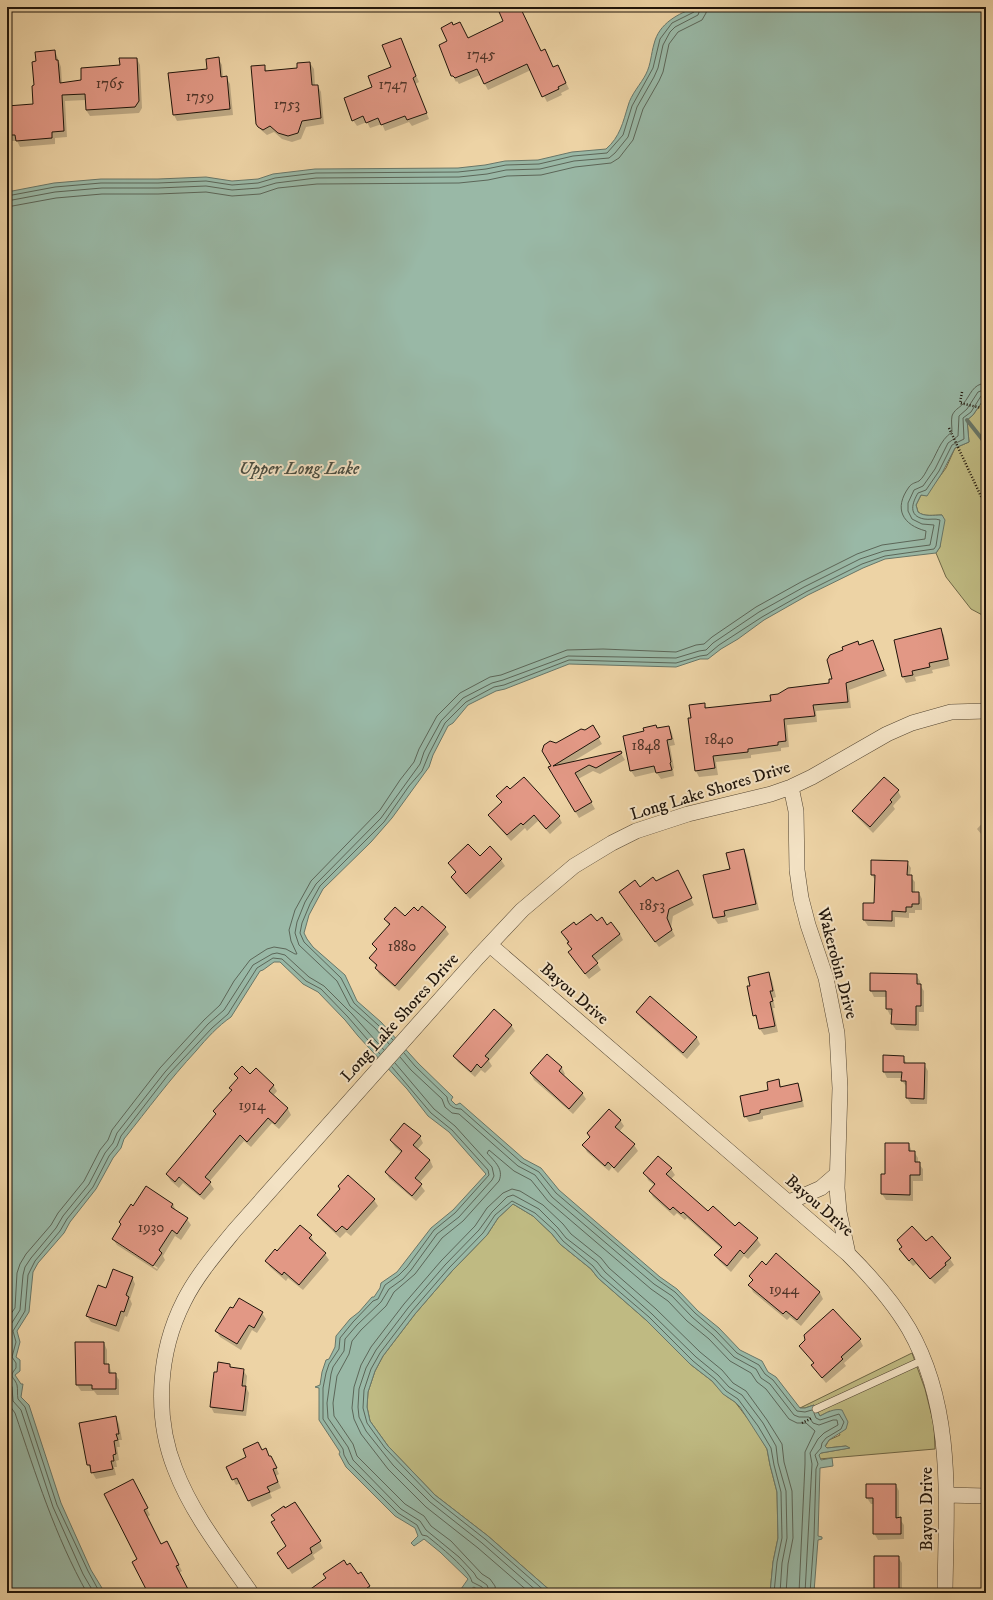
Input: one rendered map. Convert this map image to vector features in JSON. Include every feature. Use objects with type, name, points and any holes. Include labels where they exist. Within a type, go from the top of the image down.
[{"type":"street","name":"Long Lake Shores Drive","points":[[251,1593],[196,1511],[184,1489],[175,1469],[168,1445],[162,1412],[162,1378],[165,1354],[176,1316],[184,1300],[210,1262],[235,1230],[522,910],[574,866],[612,843],[636,831],[658,823],[771,794],[791,787],[812,777],[887,734],[912,723],[951,712],[986,710]]},
{"type":"street","name":"Wakerobin Drive","points":[[791,787],[796,811],[797,870],[801,898],[808,925],[826,978],[837,1033],[840,1088],[836,1175],[839,1212],[848,1254]]},
{"type":"street","name":"Bayou Drive","points":[[490,945],[848,1254],[874,1280],[895,1307],[909,1329],[924,1360],[932,1385],[944,1445],[946,1495],[945,1593]]},
{"type":"street","points":[[789,1202],[821,1188],[836,1175]]},
{"type":"street","points":[[946,1495],[986,1496]]},
{"type":"lane","points":[[816,1409],[924,1360]]},
{"type":"path","points":[[962,392],[960,403],[986,409]]},
{"type":"path","points":[[949,428],[986,507]]},
{"type":"shaded area","points":[[986,396],[986,617],[971,609],[946,577],[936,553],[940,547],[942,515],[920,514],[916,505],[921,495],[926,495],[946,468],[955,448],[969,442],[967,420],[973,415]]},
{"type":"shaded area","points":[[513,1204],[533,1216],[560,1244],[591,1269],[598,1278],[646,1320],[690,1364],[712,1381],[726,1396],[735,1402],[755,1428],[767,1449],[777,1492],[778,1538],[773,1562],[770,1593],[553,1593],[488,1536],[435,1495],[388,1446],[370,1421],[367,1407],[368,1392],[375,1371],[383,1356],[415,1314],[452,1271],[487,1235],[498,1218]]},
{"type":"shaded area","points":[[912,1353],[925,1389],[934,1425],[935,1449],[819,1459],[819,1455],[821,1453],[849,1448],[846,1446],[825,1447],[829,1440],[840,1435],[830,1411],[820,1416],[814,1405],[800,1408]]},
{"type":"water","name":"Upper Long Lake","points":[[696,7],[986,7],[986,396],[973,415],[967,420],[969,442],[955,448],[942,473],[927,496],[921,495],[916,505],[920,514],[942,515],[945,520],[940,547],[936,553],[885,559],[863,568],[808,595],[764,620],[708,659],[700,659],[676,667],[569,664],[505,689],[496,691],[468,705],[453,723],[448,726],[433,755],[429,767],[392,818],[371,842],[323,889],[309,915],[304,933],[313,947],[345,975],[357,1001],[381,1022],[418,1063],[453,1097],[451,1100],[456,1105],[460,1103],[524,1159],[541,1168],[559,1190],[660,1277],[677,1289],[740,1350],[762,1361],[768,1372],[776,1377],[800,1408],[814,1405],[820,1416],[833,1410],[842,1410],[848,1422],[846,1429],[829,1440],[825,1446],[827,1448],[846,1446],[850,1448],[821,1453],[819,1455],[821,1460],[832,1458],[833,1466],[820,1468],[818,1536],[822,1537],[822,1539],[818,1540],[814,1592],[770,1593],[773,1562],[778,1538],[777,1492],[767,1449],[740,1407],[723,1394],[712,1381],[690,1364],[646,1320],[598,1278],[591,1269],[560,1244],[533,1216],[513,1204],[498,1218],[487,1235],[452,1271],[415,1314],[383,1356],[375,1371],[368,1392],[367,1407],[370,1421],[388,1446],[435,1495],[488,1536],[553,1593],[482,1593],[474,1587],[465,1593],[461,1589],[468,1579],[440,1552],[424,1539],[414,1546],[411,1543],[418,1536],[415,1528],[395,1516],[346,1467],[339,1454],[340,1452],[319,1420],[319,1388],[315,1387],[320,1385],[326,1360],[329,1359],[335,1347],[336,1336],[350,1319],[359,1312],[372,1297],[374,1297],[380,1288],[381,1283],[397,1272],[431,1228],[453,1210],[486,1174],[449,1132],[428,1116],[407,1089],[318,992],[303,984],[280,962],[274,962],[260,971],[231,1017],[213,1032],[186,1062],[124,1139],[121,1148],[113,1158],[96,1189],[70,1222],[64,1233],[38,1263],[33,1272],[29,1312],[17,1331],[20,1342],[16,1357],[20,1360],[20,1371],[15,1375],[21,1384],[23,1384],[21,1397],[29,1405],[61,1503],[91,1570],[105,1593],[7,1593],[7,192],[54,183],[101,179],[206,177],[232,181],[258,179],[273,174],[315,169],[458,168],[505,161],[538,160],[572,152],[606,149],[618,134],[631,97],[648,70],[654,44],[660,30],[676,16]]},
{"type":"building","points":[[497,7],[520,7],[541,51],[545,49],[553,67],[558,65],[566,83],[558,87],[559,89],[542,97],[527,64],[484,84],[477,69],[455,78],[451,76],[439,45],[447,41],[441,28],[452,22],[453,25],[460,22],[468,38],[503,21]]},
{"type":"building","points":[[401,38],[416,76],[413,78],[427,113],[407,120],[405,116],[381,125],[378,118],[366,123],[363,116],[352,121],[344,98],[372,87],[368,76],[391,67],[382,45]]},
{"type":"building","points":[[55,50],[56,60],[58,60],[60,83],[81,80],[81,68],[120,65],[119,58],[137,58],[139,101],[135,107],[86,110],[85,94],[62,95],[64,131],[52,132],[52,138],[16,141],[15,135],[7,135],[7,106],[33,104],[32,86],[34,85],[32,62],[36,61],[35,52]]},
{"type":"building","points":[[219,57],[221,77],[227,76],[230,109],[173,115],[168,73],[207,69],[206,59]]},
{"type":"building","points":[[310,62],[312,85],[318,85],[321,118],[302,121],[298,133],[288,136],[278,133],[270,126],[263,130],[258,127],[256,124],[251,66],[265,65],[265,71],[297,68],[297,63]]},
{"type":"building","points":[[941,628],[948,659],[929,663],[930,667],[912,671],[913,675],[902,677],[894,640]]},
{"type":"building","points":[[873,640],[884,670],[846,683],[848,702],[813,705],[815,716],[784,719],[786,741],[778,742],[778,745],[748,749],[748,752],[713,756],[715,768],[695,771],[688,718],[691,718],[689,705],[705,703],[705,708],[771,701],[770,695],[778,694],[788,688],[829,683],[829,679],[832,679],[827,660],[830,655],[843,650],[842,647],[858,641],[859,645]]},
{"type":"building","points":[[593,725],[600,737],[553,766],[621,751],[622,753],[596,768],[589,765],[575,773],[592,802],[575,812],[548,767],[551,766],[542,751],[544,745],[550,741],[556,743],[581,729],[585,730]]},
{"type":"building","points":[[656,725],[657,728],[669,726],[672,739],[667,740],[672,770],[656,773],[654,766],[630,771],[623,736],[644,731],[643,728]]},
{"type":"building","points":[[524,777],[560,816],[546,829],[534,815],[523,825],[521,823],[507,835],[488,815],[502,802],[496,796],[507,786],[510,789]]},
{"type":"building","points":[[884,777],[899,790],[890,800],[892,802],[870,827],[852,811]]},
{"type":"building","points":[[468,844],[480,856],[490,846],[502,859],[466,894],[451,877],[456,872],[448,863]]},
{"type":"building","points":[[744,849],[756,904],[724,911],[725,916],[713,918],[703,875],[730,869],[726,853]]},
{"type":"building","points":[[871,860],[908,861],[907,875],[912,875],[912,892],[919,892],[919,904],[912,904],[912,907],[906,907],[906,912],[892,911],[892,921],[863,920],[863,903],[874,903],[875,875],[871,875]]},
{"type":"building","points":[[678,870],[692,898],[669,909],[667,918],[672,930],[655,942],[619,892],[635,880],[640,887],[653,877],[656,881]]},
{"type":"building","points":[[422,906],[446,927],[395,986],[375,968],[377,965],[369,958],[377,949],[372,944],[390,924],[384,919],[395,907],[405,916],[414,907],[418,911]]},
{"type":"building","points":[[591,914],[597,921],[602,917],[607,925],[611,922],[620,934],[592,956],[598,963],[585,974],[568,952],[572,949],[567,943],[569,942],[561,932],[574,922],[576,925]]},
{"type":"building","points":[[769,972],[773,991],[770,991],[773,1001],[770,1002],[775,1026],[759,1029],[756,1015],[753,1016],[747,986],[750,986],[748,977]]},
{"type":"building","points":[[870,973],[917,974],[917,984],[921,984],[921,1006],[916,1006],[916,1025],[891,1024],[892,1009],[886,1009],[886,991],[870,991]]},
{"type":"building","points":[[650,996],[697,1037],[683,1053],[636,1012]]},
{"type":"building","points":[[494,1009],[512,1025],[485,1056],[489,1059],[481,1068],[477,1064],[471,1072],[453,1056]]},
{"type":"building","points":[[547,1054],[562,1067],[559,1071],[583,1093],[569,1109],[530,1073]]},
{"type":"building","points":[[883,1055],[904,1056],[904,1063],[925,1063],[924,1099],[906,1098],[906,1081],[901,1081],[902,1072],[883,1072]]},
{"type":"building","points":[[242,1066],[250,1074],[256,1068],[274,1085],[269,1091],[288,1108],[275,1124],[268,1118],[247,1142],[240,1135],[205,1177],[211,1182],[200,1195],[179,1177],[175,1182],[166,1174],[216,1114],[213,1111],[232,1090],[229,1088],[238,1078],[234,1074]]},
{"type":"building","points":[[779,1079],[780,1087],[798,1083],[802,1101],[760,1110],[760,1113],[744,1117],[740,1096],[768,1090],[767,1082]]},
{"type":"building","points":[[609,1109],[621,1120],[615,1127],[635,1144],[614,1168],[608,1162],[605,1166],[582,1145],[590,1137],[587,1133]]},
{"type":"building","points":[[404,1123],[421,1136],[413,1145],[430,1160],[415,1178],[422,1184],[412,1196],[385,1172],[402,1151],[390,1140]]},
{"type":"building","points":[[885,1143],[909,1143],[909,1151],[915,1151],[915,1162],[920,1162],[920,1175],[910,1175],[910,1195],[881,1194],[881,1174],[885,1174]]},
{"type":"building","points":[[658,1156],[672,1168],[666,1174],[708,1211],[713,1206],[735,1226],[739,1222],[758,1238],[744,1254],[740,1250],[727,1266],[714,1255],[722,1247],[683,1212],[681,1214],[673,1207],[670,1210],[649,1191],[655,1184],[643,1173]]},
{"type":"building","points":[[348,1175],[375,1199],[347,1230],[342,1226],[336,1232],[317,1215],[340,1189],[338,1186]]},
{"type":"building","points":[[146,1186],[173,1204],[171,1207],[188,1218],[177,1234],[172,1230],[159,1250],[162,1253],[153,1266],[112,1239],[121,1224],[119,1222],[131,1204],[133,1206]]},
{"type":"building","points":[[300,1225],[312,1235],[309,1238],[326,1253],[299,1285],[284,1272],[282,1275],[265,1261],[275,1249],[277,1251]]},
{"type":"building","points":[[912,1226],[926,1241],[932,1236],[951,1258],[945,1263],[946,1265],[930,1279],[912,1258],[909,1261],[899,1249],[902,1247],[897,1240]]},
{"type":"building","points":[[776,1253],[820,1292],[797,1320],[786,1311],[783,1314],[748,1285],[753,1280],[749,1276],[762,1261],[766,1265]]},
{"type":"building","points":[[113,1269],[133,1277],[126,1295],[129,1297],[124,1312],[121,1311],[116,1326],[86,1316],[98,1285],[106,1288]]},
{"type":"building","points":[[239,1298],[263,1312],[254,1328],[249,1325],[237,1344],[215,1331],[230,1307],[233,1308]]},
{"type":"building","points":[[833,1309],[861,1339],[841,1357],[843,1359],[822,1378],[811,1365],[814,1363],[799,1346],[805,1340],[804,1335]]},
{"type":"building","points":[[75,1342],[104,1342],[104,1364],[109,1364],[109,1373],[116,1373],[116,1389],[92,1389],[92,1385],[76,1385]]},
{"type":"building","points":[[218,1362],[230,1364],[230,1367],[244,1369],[242,1386],[246,1386],[243,1411],[210,1407],[214,1372],[217,1372]]},
{"type":"building","points":[[116,1416],[119,1434],[116,1434],[118,1440],[114,1441],[116,1454],[113,1455],[114,1461],[111,1461],[113,1469],[91,1473],[90,1465],[87,1465],[79,1423]]},
{"type":"building","points":[[258,1442],[262,1450],[266,1448],[269,1456],[271,1456],[277,1468],[273,1469],[278,1482],[267,1487],[270,1492],[248,1501],[237,1478],[232,1480],[226,1467],[246,1457],[243,1449]]},
{"type":"building","points":[[133,1479],[148,1508],[144,1510],[161,1544],[167,1541],[179,1565],[176,1566],[190,1593],[148,1593],[132,1562],[137,1559],[104,1494]]},
{"type":"building","points":[[866,1484],[896,1484],[896,1518],[901,1517],[901,1534],[873,1534],[873,1498],[866,1498]]},
{"type":"building","points":[[295,1502],[321,1541],[310,1548],[312,1553],[288,1569],[277,1553],[286,1546],[271,1522],[275,1520],[271,1515],[284,1506],[285,1508]]},
{"type":"building","points":[[874,1556],[899,1556],[899,1593],[874,1593]]},
{"type":"building","points":[[344,1560],[347,1565],[350,1563],[358,1574],[361,1572],[370,1586],[367,1588],[370,1593],[305,1593],[326,1578],[323,1574]]},
{"type":"waterway","points":[[967,420],[986,444]]}]
